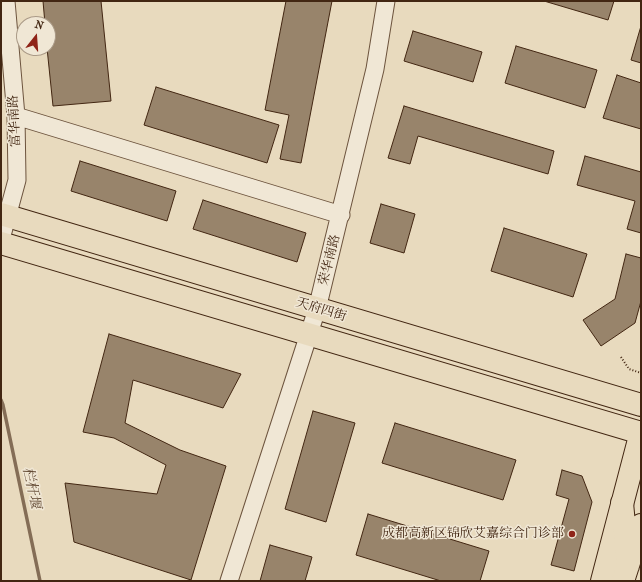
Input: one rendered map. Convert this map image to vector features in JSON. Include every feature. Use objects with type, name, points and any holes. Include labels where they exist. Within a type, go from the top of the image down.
[{"type":"main road","name":"天府四街","points":[[4,216],[641,405]]},
{"type":"main road","name":"天府四街","points":[[1,242],[641,432]]},
{"type":"main road","points":[[602,581],[641,432]]},
{"type":"main road","points":[[622,503],[626,573]]},
{"type":"main road","points":[[626,573],[641,525]]},
{"type":"street","name":"富华南路","points":[[1,239],[4,216],[18,180],[16,116],[6,1]]},
{"type":"street","name":"荣华南路","points":[[229,581],[317,309],[376,69],[386,1]]},
{"type":"street","points":[[16,116],[341,215]]},
{"type":"path","points":[[622,357],[629,369],[641,373]]},
{"type":"building","points":[[43,1],[101,1],[111,101],[53,106],[48,56],[56,56],[56,16],[44,16]]},
{"type":"building","points":[[286,1],[332,1],[301,163],[280,159],[289,115],[265,110]]},
{"type":"building","points":[[544,1],[614,1],[608,20]]},
{"type":"building","points":[[641,26],[641,63],[631,60]]},
{"type":"building","points":[[413,31],[482,52],[473,82],[404,61]]},
{"type":"building","points":[[516,46],[597,70],[585,108],[505,83]]},
{"type":"building","points":[[617,75],[641,83],[641,129],[603,118]]},
{"type":"building","points":[[156,87],[279,125],[267,163],[144,125]]},
{"type":"building","points":[[404,106],[554,151],[548,174],[418,136],[410,164],[388,158]]},
{"type":"building","points":[[585,156],[641,172],[641,233],[627,229],[635,201],[577,185]]},
{"type":"building","points":[[80,161],[176,191],[167,221],[71,191]]},
{"type":"building","points":[[203,200],[306,233],[297,262],[193,229]]},
{"type":"building","points":[[381,204],[415,214],[404,253],[370,243]]},
{"type":"building","points":[[504,228],[587,254],[573,297],[491,271]]},
{"type":"building","points":[[626,254],[641,258],[641,301],[635,323],[601,346],[583,320],[615,299]]},
{"type":"building","points":[[109,334],[241,374],[223,408],[133,380],[125,423],[180,450],[226,466],[191,580],[74,542],[65,483],[157,494],[166,465],[114,438],[83,432]]},
{"type":"building","points":[[313,411],[355,423],[326,522],[285,509]]},
{"type":"building","points":[[395,423],[516,460],[503,500],[382,463]]},
{"type":"building","name":"成都高新区锦欣艾嘉综合门诊部","points":[[562,470],[582,476],[592,502],[574,571],[551,565],[569,499],[556,495]]},
{"type":"building","points":[[368,514],[489,551],[480,581],[441,581],[356,555]]},
{"type":"building","points":[[270,545],[312,557],[305,581],[260,581]]},
{"type":"waterway","name":"栏杆堰","points":[[1,400],[40,581]]},
{"type":"place","name":"成都高新区锦欣艾嘉综合门诊部","points":[[572,534]]}]
